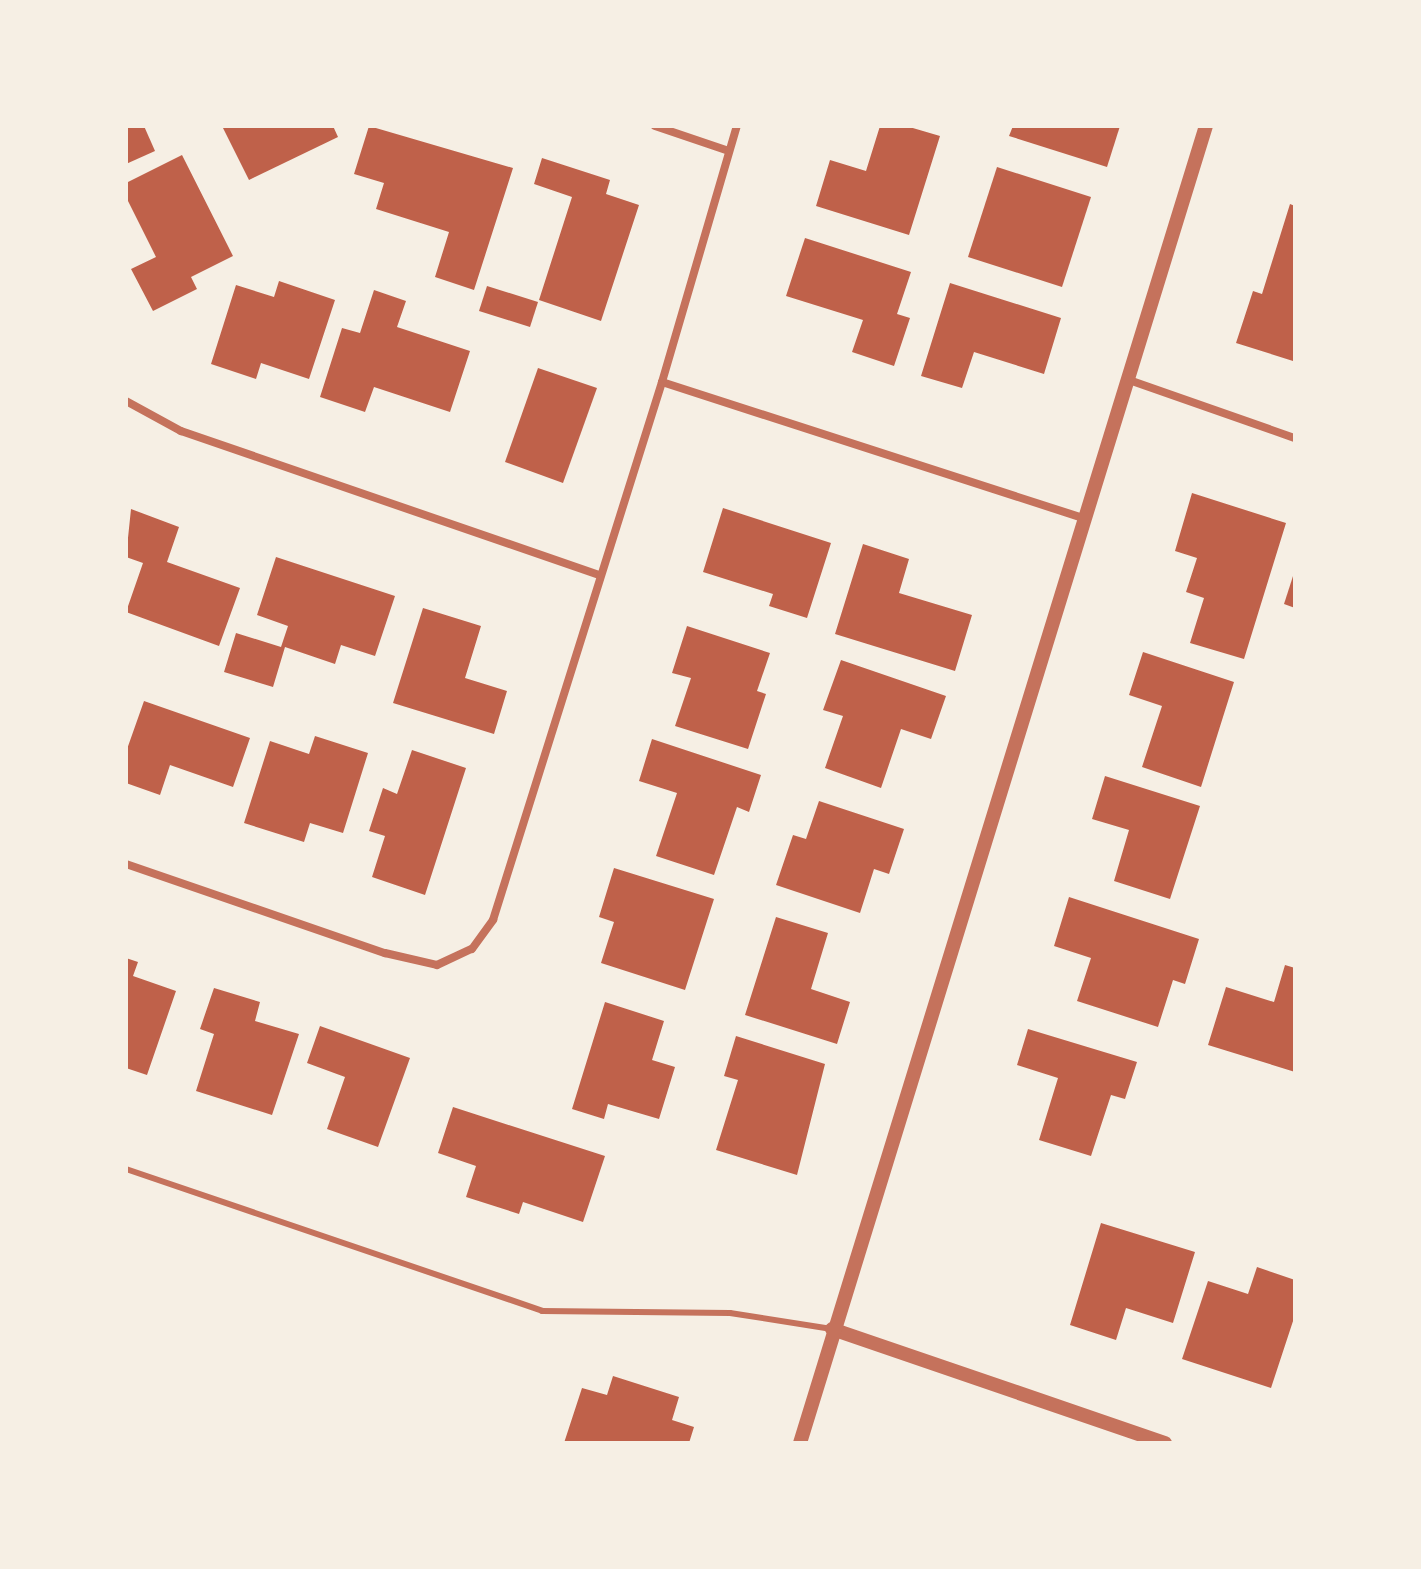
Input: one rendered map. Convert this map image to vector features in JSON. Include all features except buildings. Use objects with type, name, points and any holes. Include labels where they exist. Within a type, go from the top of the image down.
[{"type":"street","points":[[655,126],[729,151]]},
{"type":"street","points":[[126,864],[385,953],[437,965],[472,949],[493,920],[662,382],[737,126]]},
{"type":"street","points":[[800,1443],[832,1329],[1087,519],[1206,126]]},
{"type":"street","points":[[1129,380],[1295,438]]},
{"type":"street","points":[[662,382],[1087,519]]},
{"type":"street","points":[[126,401],[181,431],[600,575]]},
{"type":"street","points":[[832,1329],[1126,1436],[1165,1443]]},
{"type":"lane","points":[[126,1169],[542,1311],[730,1313],[832,1329]]}]
